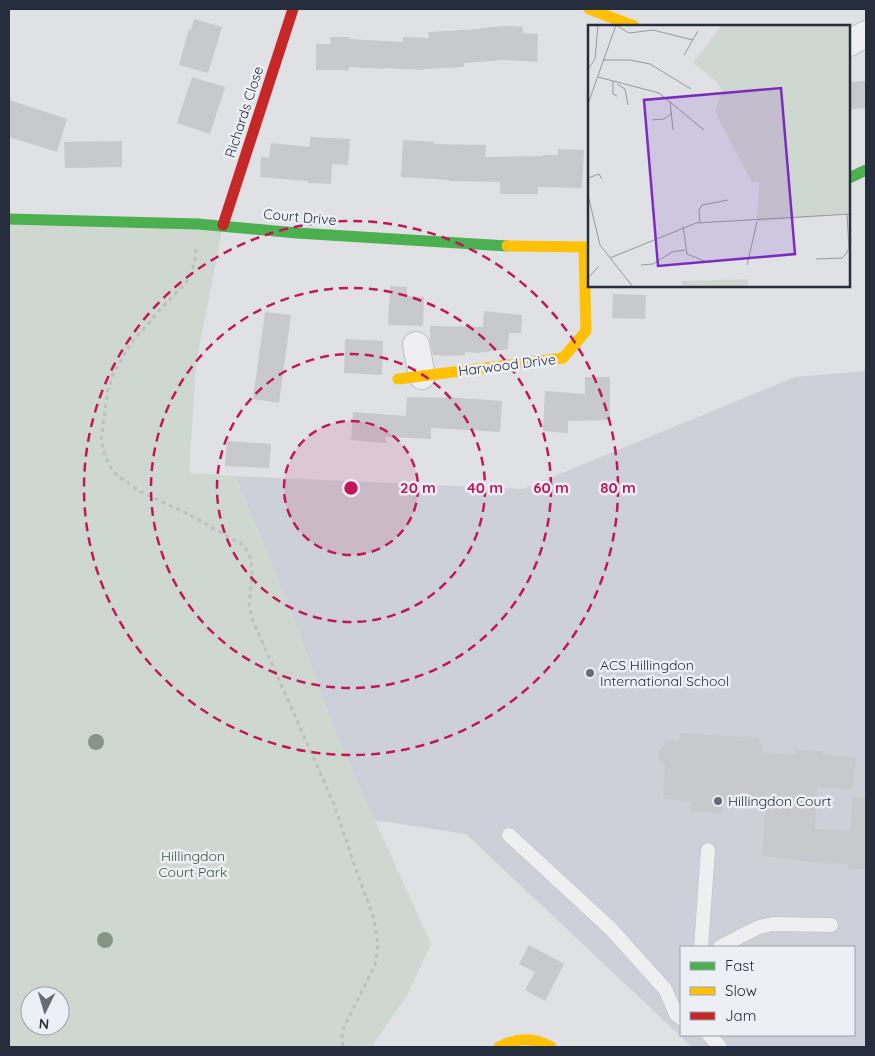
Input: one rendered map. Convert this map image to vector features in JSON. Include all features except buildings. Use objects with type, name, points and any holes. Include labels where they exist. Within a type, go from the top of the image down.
[{"type":"street","name":"Richards Close","points":[[223,225],[293,9]]},
{"type":"street","points":[[589,9],[631,25]]},
{"type":"street","points":[[850,42],[866,34]]},
{"type":"street","points":[[850,178],[866,170]]},
{"type":"street","name":"Court Drive","points":[[9,219],[223,225],[297,233],[413,241],[586,247]]},
{"type":"street","name":"Harwood Drive","points":[[416,345],[410,378],[563,358],[586,331],[586,247]]},
{"type":"street","points":[[499,1047],[510,1042],[527,1039],[551,1047]]},
{"type":"lane","points":[[509,835],[612,929],[665,989],[676,1014],[680,1017]]},
{"type":"lane","points":[[702,946],[708,850]]},
{"type":"lane","points":[[722,946],[743,934],[773,924],[832,925]]},
{"type":"path","points":[[198,224],[196,259],[191,274],[185,284],[131,344],[113,374],[108,390],[101,440],[105,456],[113,472],[139,491],[190,515],[243,545],[248,552],[251,560],[252,575],[249,605],[254,622],[334,804],[374,919],[378,946],[375,965],[344,1027],[342,1036],[343,1047]]},
{"type":"shaded area","name":"ACS Hillingdon International School","points":[[866,371],[866,1047],[692,1047],[680,1036],[855,1036],[855,946],[680,946],[680,1036],[466,834],[374,820],[338,739],[289,606],[235,476],[523,489],[795,377]]},
{"type":"green space","name":"Hillingdon Court Park","points":[[9,219],[223,225],[196,364],[189,473],[235,476],[289,606],[338,739],[431,944],[408,994],[374,1043],[374,1047],[9,1047]]},
{"type":"traffic: fast","points":[[850,178],[866,170]]},
{"type":"traffic: fast","points":[[9,219],[198,224],[297,233],[507,246]]},
{"type":"traffic: slow","points":[[589,9],[631,25]]},
{"type":"traffic: slow","points":[[507,246],[588,247]]},
{"type":"traffic: slow","points":[[398,379],[563,358],[586,331],[584,247]]},
{"type":"traffic: slow","points":[[499,1047],[518,1040],[532,1040],[551,1047]]},
{"type":"traffic: jam","points":[[223,225],[293,9]]},
{"type":"place","name":"ACS Hillingdon International School","points":[[590,673]]},
{"type":"place","name":"Hillingdon Court","points":[[718,801]]}]
